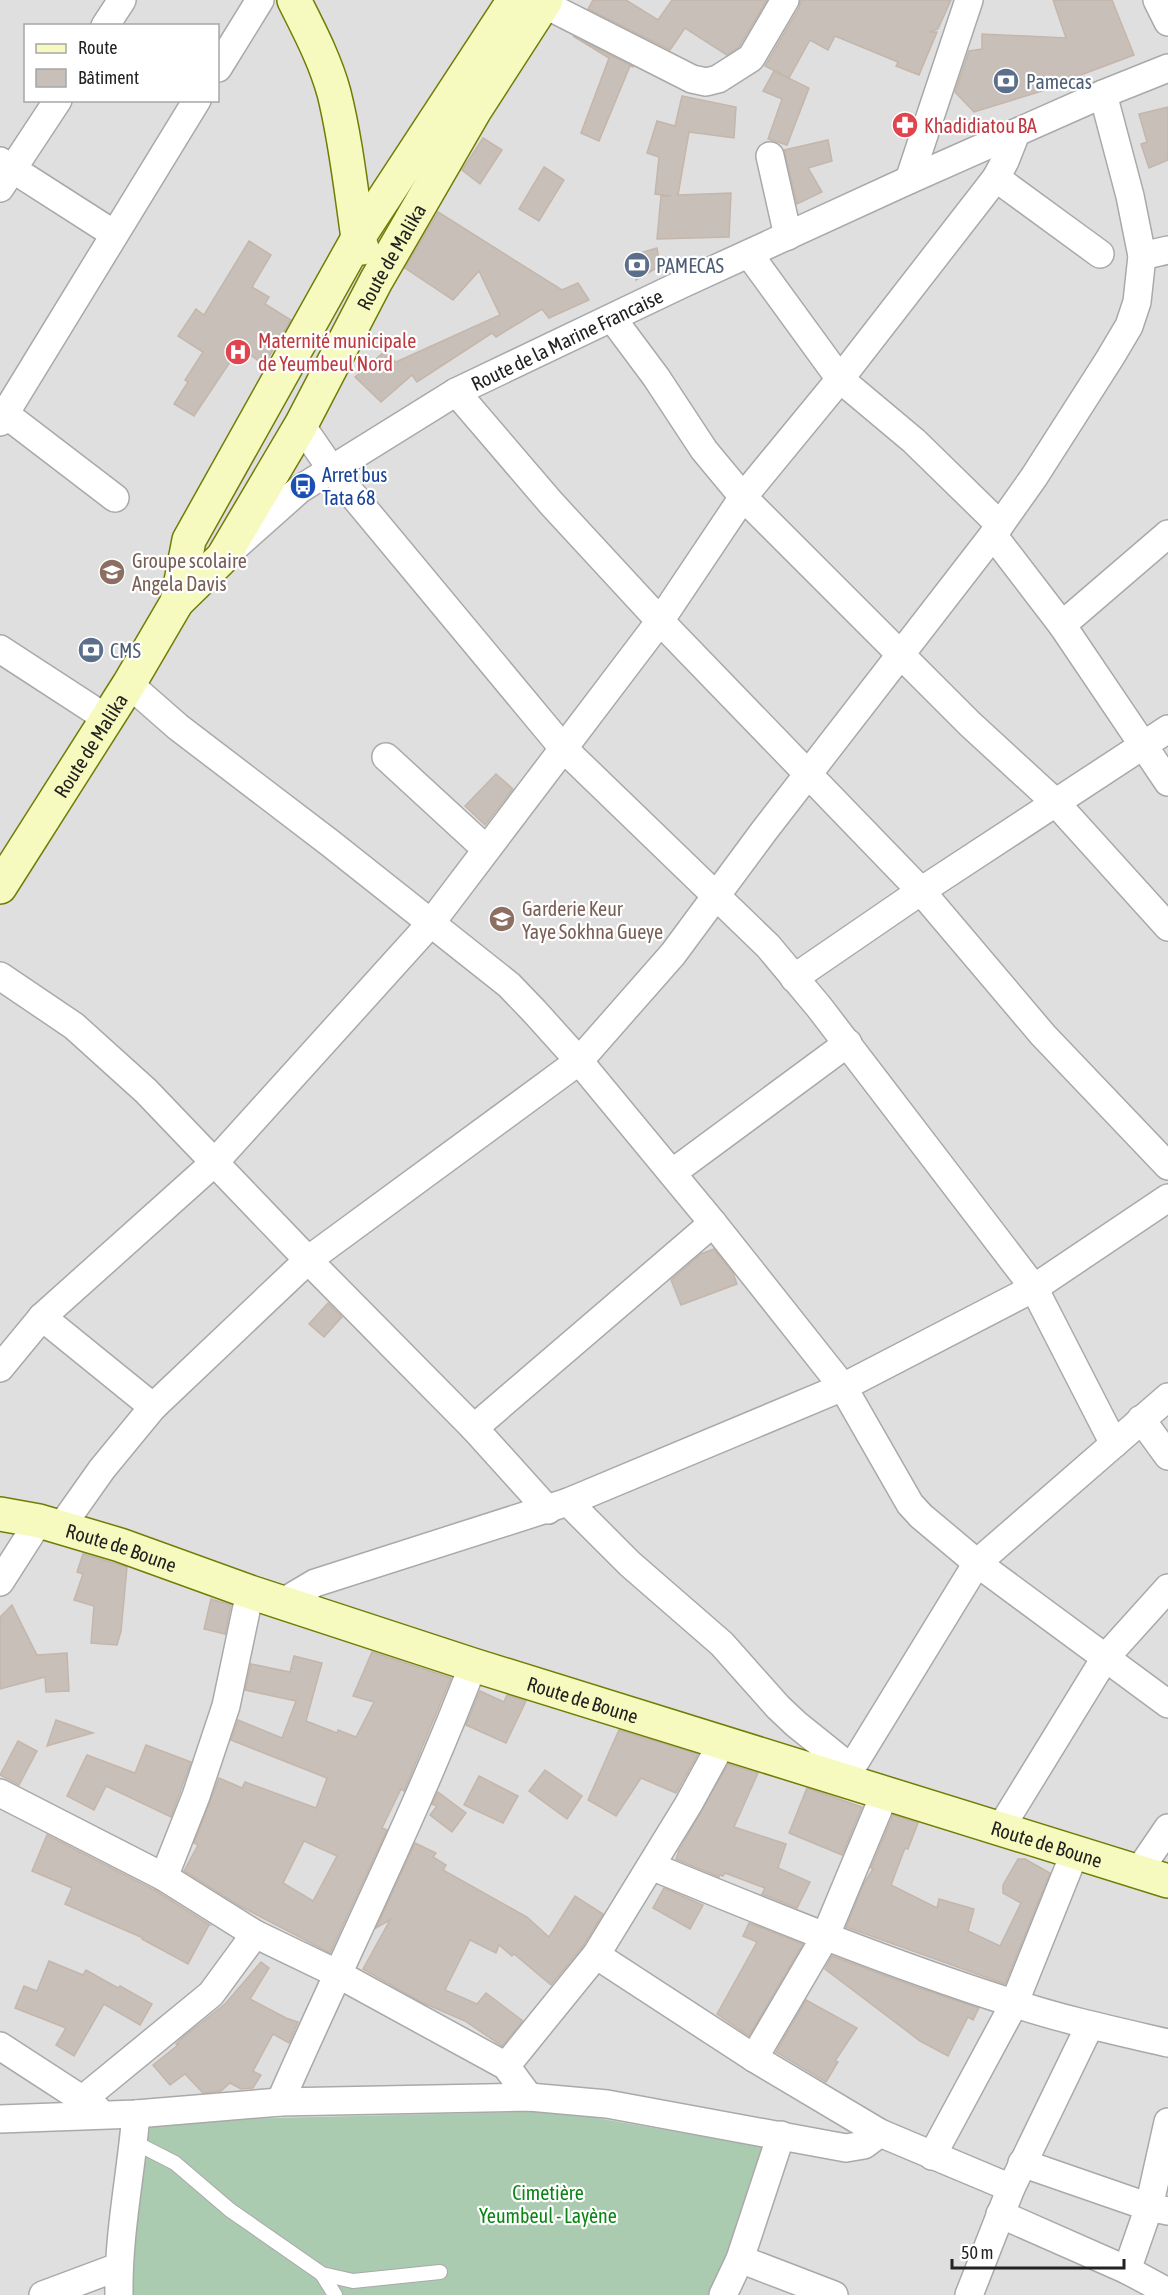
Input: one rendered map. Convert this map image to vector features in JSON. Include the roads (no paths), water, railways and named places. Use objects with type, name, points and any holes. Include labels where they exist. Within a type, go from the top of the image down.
[{"type":"main road","points":[[294,0],[318,48],[333,91],[346,151],[358,238],[376,281]]},
{"type":"main road","name":"Route de Malika","points":[[177,602],[189,540],[358,238],[535,1]]},
{"type":"main road","name":"Route de Malika","points":[[0,887],[129,684],[177,602],[223,557],[301,425],[376,281],[535,1]]},
{"type":"main road","name":"Route de Boune","points":[[0,1514],[50,1524],[120,1545],[250,1592],[473,1665],[722,1743],[848,1775],[885,1793],[1153,1877]]},
{"type":"street","points":[[106,24],[122,0]]},
{"type":"street","points":[[219,66],[260,0]]},
{"type":"street","points":[[535,1],[692,79],[706,82],[718,79],[751,58],[785,0]]},
{"type":"street","points":[[909,180],[969,0]]},
{"type":"street","points":[[1157,0],[1168,22]]},
{"type":"street","name":"Route de la Marine Francaise","points":[[223,557],[300,489],[456,392],[909,180],[1103,94],[1168,68]]},
{"type":"street","points":[[0,1582],[102,1469],[153,1407],[308,1260],[579,1060],[659,971],[900,653],[997,530],[1034,477],[1129,326],[1137,302],[1142,256],[1130,196],[1103,94]]},
{"type":"street","points":[[57,102],[4,173],[114,234]]},
{"type":"street","points":[[116,498],[2,415],[196,102]]},
{"type":"street","points":[[0,1368],[42,1317],[214,1162],[431,923],[660,621],[743,497],[840,379],[996,178],[1016,133]]},
{"type":"street","points":[[770,156],[788,236]]},
{"type":"street","points":[[996,178],[1100,254]]},
{"type":"street","points":[[1142,256],[1168,250]]},
{"type":"street","points":[[749,254],[840,379],[914,441],[997,530],[1168,782]]},
{"type":"street","points":[[612,318],[656,377],[704,450],[743,497],[970,724],[1056,803],[1168,927]]},
{"type":"street","points":[[456,392],[551,503],[660,621],[921,891],[1043,1035],[1168,1166]]},
{"type":"street","points":[[301,425],[333,470],[562,748],[768,946],[848,1043],[1035,1288],[1114,1444]]},
{"type":"street","points":[[1062,625],[1168,534]]},
{"type":"street","points":[[0,649],[106,718]]},
{"type":"street","points":[[129,684],[178,727],[508,985],[579,1060],[713,1223],[843,1387],[910,1504],[921,1516],[977,1563],[1168,1704]]},
{"type":"street","points":[[794,978],[921,891],[1168,729]]},
{"type":"street","points":[[386,757],[486,849]]},
{"type":"street","points":[[0,976],[74,1026],[108,1054],[474,1428],[558,1506],[630,1564],[722,1644],[790,1719],[848,1775],[977,1563],[1168,1396]]},
{"type":"street","points":[[672,1173],[848,1043]]},
{"type":"street","points":[[283,1602],[315,1584],[558,1506],[843,1387],[1035,1288],[1168,1198]]},
{"type":"street","points":[[474,1428],[713,1223]]},
{"type":"street","points":[[42,1317],[153,1407]]},
{"type":"street","points":[[1141,1419],[1168,1456]]},
{"type":"street","points":[[999,1829],[1105,1658],[1168,1588]]},
{"type":"street","points":[[164,1877],[226,1706],[250,1592]]},
{"type":"street","points":[[280,2102],[336,1973],[436,1760],[473,1665]]},
{"type":"street","points":[[506,2066],[596,1955],[688,1805],[722,1743]]},
{"type":"street","points":[[754,2058],[825,1937],[885,1793]]},
{"type":"street","points":[[2,1799],[164,1877],[255,1934],[336,1973],[506,2066],[529,2097]]},
{"type":"street","points":[[1153,1877],[1168,1828]]},
{"type":"street","points":[[932,2156],[1014,2004],[1075,1852]]},
{"type":"street","points":[[651,1866],[825,1937],[1014,2004],[1168,2043]]},
{"type":"street","points":[[84,2099],[206,1998],[255,1934]]},
{"type":"street","points":[[596,1955],[754,2058],[880,2133],[1011,2188]]},
{"type":"street","points":[[969,2295],[999,2214],[1090,2025]]},
{"type":"street","points":[[0,2046],[107,2115]]},
{"type":"street","points":[[0,2119],[136,2114],[280,2102],[529,2097],[607,2104],[846,2148],[864,2145],[880,2133]]},
{"type":"street","points":[[118,2295],[122,2214],[134,2142],[136,2114]]},
{"type":"street","points":[[1127,2270],[1159,2209],[1168,2122]]},
{"type":"street","points":[[723,2295],[740,2259],[781,2136]]},
{"type":"street","points":[[1022,2163],[1159,2209]]},
{"type":"street","points":[[999,2214],[1127,2270],[1168,2292]]},
{"type":"street","points":[[740,2259],[834,2295]]},
{"type":"street","points":[[43,2295],[118,2267]]},
{"type":"lane","points":[[134,2142],[175,2163],[230,2210],[322,2274],[353,2281],[440,2272]]},
{"type":"lane","points":[[322,2274],[334,2295]]},
{"type":"place","name":"Pamecas","points":[[1006,81]]},
{"type":"place","name":"Khadidiatou BA","points":[[905,125]]},
{"type":"place","name":"PAMECAS","points":[[637,265]]},
{"type":"place","name":"Maternité municipale de Yeumbeul Nord","points":[[238,352]]},
{"type":"place","name":"Arret bus Tata 68","points":[[303,486]]},
{"type":"place","name":"Groupe scolaire Angela Davis","points":[[112,572]]},
{"type":"place","name":"CMS","points":[[91,650]]},
{"type":"place","name":"Garderie Keur Yaye Sokhna Gueye","points":[[502,919]]},
{"type":"park label","name":"Cimetière Yeumbeul - Layène","points":[[548,2204]]}]
